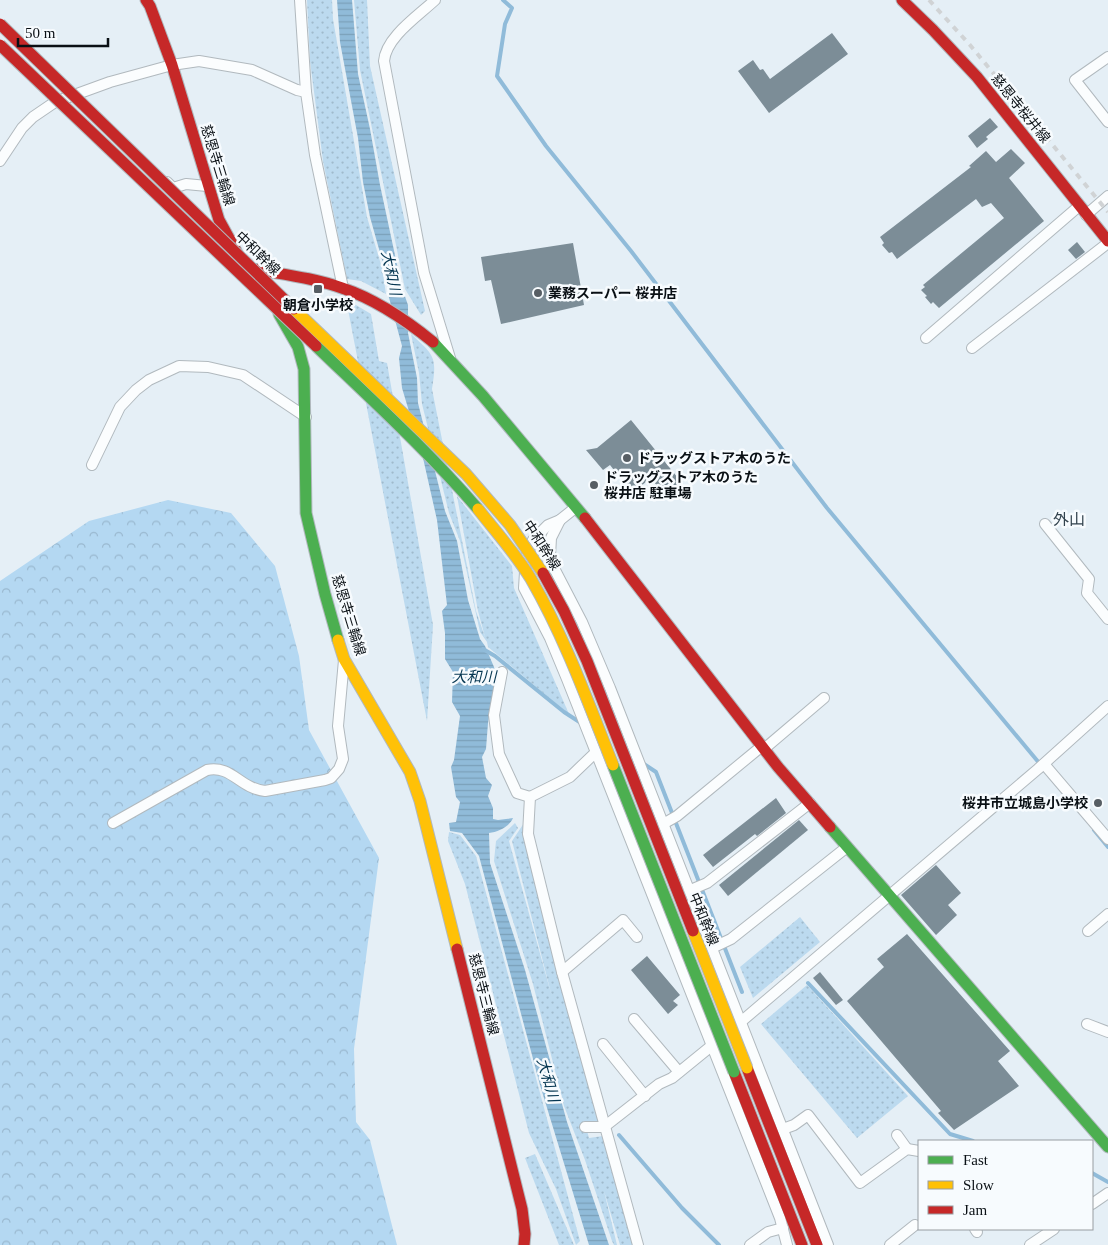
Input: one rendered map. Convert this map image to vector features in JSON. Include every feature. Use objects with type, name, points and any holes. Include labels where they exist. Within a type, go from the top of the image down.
[{"type":"main road","name":"慈恩寺三輪線","points":[[146,0],[172,65],[219,220],[244,268],[265,293],[298,347],[304,369],[306,512],[325,594],[344,659],[410,772],[420,801],[512,1153],[522,1209],[525,1234],[524,1245]]},
{"type":"main road","name":"慈恩寺桜井線","points":[[902,0],[925,20],[977,77],[1018,126],[1082,211],[1108,242]]},
{"type":"main road","name":"中和幹線","points":[[0,24],[466,474],[497,507],[542,570],[564,609],[587,661],[817,1245]]},
{"type":"main road","name":"中和幹線","points":[[0,45],[384,412],[458,486],[506,543],[530,578],[551,616],[575,668],[734,1072],[788,1225],[800,1245]]},
{"type":"main road","points":[[244,268],[314,280],[343,288],[371,301],[412,325],[435,344],[483,396],[604,542],[763,747],[889,896],[1108,1146]]},
{"type":"street","points":[[300,0],[306,92],[315,155],[343,288]]},
{"type":"street","points":[[435,0],[391,42],[385,51],[384,61],[424,273],[451,361]]},
{"type":"street","points":[[0,19],[173,188],[186,184],[208,186]]},
{"type":"street","points":[[0,51],[199,242],[244,268]]},
{"type":"street","points":[[1108,57],[1075,80],[1108,122]]},
{"type":"street","points":[[0,162],[22,128],[32,117],[54,102],[110,82],[172,65],[199,61],[252,70],[297,90],[306,92]]},
{"type":"street","points":[[926,338],[1082,211],[1108,196]]},
{"type":"street","points":[[972,348],[1108,242]]},
{"type":"street","points":[[92,465],[120,407],[136,390],[149,380],[180,366],[208,367],[243,375],[306,417]]},
{"type":"street","points":[[575,508],[560,520],[548,525],[533,540],[526,556],[524,588],[550,638],[712,1046],[788,1225],[788,1245]]},
{"type":"street","points":[[560,520],[551,538],[550,548],[555,570],[582,622],[610,688],[828,1245]]},
{"type":"street","points":[[1044,524],[1089,579],[1087,593],[1108,619]]},
{"type":"street","points":[[113,823],[207,770],[217,768],[246,786],[265,791],[331,778],[339,769],[343,759],[338,726],[344,659]]},
{"type":"street","points":[[502,672],[494,715],[499,754],[517,794],[530,797],[570,777],[596,752]]},
{"type":"street","points":[[662,824],[677,816],[824,698]]},
{"type":"street","points":[[585,1127],[604,1128],[659,1084],[672,1078],[712,1046],[1042,765],[1108,706]]},
{"type":"street","points":[[1042,765],[1108,839]]},
{"type":"street","points":[[530,797],[528,834],[562,972],[638,1245]]},
{"type":"street","points":[[688,891],[707,883],[810,803]]},
{"type":"street","points":[[712,948],[731,939],[847,847]]},
{"type":"street","points":[[1088,931],[1108,914]]},
{"type":"street","points":[[562,972],[623,920],[637,937]]},
{"type":"street","points":[[634,1019],[679,1072]]},
{"type":"street","points":[[1087,1024],[1108,1032]]},
{"type":"street","points":[[603,1044],[645,1096]]},
{"type":"street","points":[[783,1128],[794,1125],[808,1115],[860,1183],[907,1150],[918,1151]]},
{"type":"street","points":[[897,1135],[907,1150]]},
{"type":"street","points":[[1093,1203],[1108,1193]]},
{"type":"street","points":[[750,1245],[768,1232],[788,1225]]},
{"type":"street","points":[[890,1245],[915,1225]]},
{"type":"street","points":[[1030,1245],[1052,1230]]},
{"type":"shaded area","points":[[307,0],[332,0],[333,19],[367,217],[382,268],[386,294],[361,281],[347,279],[323,161],[310,61]]},
{"type":"shaded area","points":[[354,0],[367,0],[370,66],[425,311],[421,315],[405,289],[360,70]]},
{"type":"shaded area","points":[[346,299],[371,314],[379,361],[387,363],[433,625],[427,721]]},
{"type":"shaded area","points":[[411,334],[430,353],[434,363],[432,389],[476,611],[485,637],[478,611],[457,496],[512,566],[514,588],[569,714],[488,647],[480,632],[460,541],[449,513],[422,404],[419,373]]},
{"type":"shaded area","points":[[526,820],[601,1128],[586,1127],[589,1138],[603,1136],[633,1245],[620,1245],[604,1191],[617,1245],[614,1245],[612,1241],[585,1160],[564,1106],[533,984],[494,861],[496,841],[515,823],[518,828],[509,841],[552,997],[512,841]]},
{"type":"shaded area","points":[[449,832],[460,835],[476,856],[580,1241],[576,1245],[556,1189],[529,1133],[465,884],[448,841]]},
{"type":"shaded area","points":[[800,917],[820,942],[753,998],[740,967]]},
{"type":"shaded area","points":[[807,985],[908,1096],[857,1138],[761,1024]]},
{"type":"shaded area","points":[[535,1154],[574,1245],[559,1245],[525,1158]]},
{"type":"green space","points":[[168,500],[231,513],[275,566],[299,656],[309,730],[379,858],[354,1049],[356,1122],[370,1140],[397,1245],[0,1245],[0,581],[89,521]]},
{"type":"water","name":"大和川","points":[[337,0],[352,0],[358,74],[402,288],[408,305],[408,333],[417,378],[418,403],[445,511],[457,541],[468,600],[480,639],[494,667],[496,677],[488,723],[486,749],[482,757],[486,778],[492,785],[488,796],[493,808],[493,819],[513,818],[503,828],[489,833],[490,863],[525,970],[567,1122],[609,1245],[589,1245],[540,1085],[479,856],[462,833],[450,831],[449,823],[456,822],[460,802],[456,797],[451,767],[454,760],[460,716],[452,702],[453,672],[445,659],[445,633],[442,611],[447,605],[437,520],[423,458],[402,388],[399,358],[402,346],[388,294],[388,281],[370,217],[363,182],[358,138],[340,42]]},
{"type":"building","points":[[832,33],[848,54],[769,113],[738,71],[753,60],[770,79]]},
{"type":"building","points":[[990,118],[998,127],[977,148],[968,136]]},
{"type":"building","points":[[1011,149],[1025,163],[1009,178],[1044,221],[939,308],[933,302],[931,304],[925,297],[927,296],[921,290],[925,287],[923,285],[1004,218],[991,203],[982,207],[976,199],[897,259],[892,252],[889,253],[882,245],[884,243],[880,237],[971,167],[969,166],[986,151],[996,162]]},
{"type":"building","points":[[1077,242],[1085,252],[1076,259],[1068,250]]},
{"type":"building","name":"業務スーパー 桜井店","points":[[573,243],[584,305],[501,324],[491,280],[485,281],[481,257]]},
{"type":"building","name":"ドラッグストア木のうた","points":[[631,420],[682,483],[665,496],[651,478],[632,493],[610,465],[603,470],[586,450],[597,448]]},
{"type":"building","points":[[776,798],[786,813],[757,836],[755,834],[713,867],[703,855]]},
{"type":"building","points":[[799,820],[808,830],[728,896],[719,885]]},
{"type":"building","points":[[936,865],[961,893],[948,905],[957,915],[936,935],[901,895]]},
{"type":"building","points":[[907,934],[1010,1051],[998,1061],[1019,1086],[954,1130],[938,1113],[941,1111],[847,1001],[884,967],[877,959]]},
{"type":"building","points":[[647,956],[680,995],[673,1001],[678,1005],[668,1014],[631,970]]},
{"type":"building","points":[[820,972],[843,1000],[836,1005],[813,978]]},
{"type":"waterway","points":[[503,0],[512,8],[505,24],[497,76],[546,146],[631,251],[827,508],[1040,764]]},
{"type":"waterway","points":[[483,649],[495,656],[564,712],[581,723]]},
{"type":"waterway","points":[[641,762],[656,772],[742,992]]},
{"type":"waterway","points":[[1094,830],[1108,847]]},
{"type":"waterway","points":[[808,983],[950,1134],[970,1140]]},
{"type":"waterway","points":[[619,1135],[682,1208],[719,1245]]},
{"type":"waterway","points":[[1093,1174],[1108,1182]]},
{"type":"railway","points":[[929,0],[970,45],[1108,212]]},
{"type":"traffic: fast","points":[[279,314],[298,347],[304,369],[306,513],[338,640]]},
{"type":"traffic: fast","points":[[433,342],[483,396],[585,518]]},
{"type":"traffic: fast","points":[[316,346],[419,446],[478,509]]},
{"type":"traffic: fast","points":[[613,765],[734,1072]]},
{"type":"traffic: fast","points":[[830,827],[1108,1147]]},
{"type":"traffic: slow","points":[[294,309],[466,474],[510,525],[543,573]]},
{"type":"traffic: slow","points":[[478,509],[519,561],[543,601],[575,670],[613,765]]},
{"type":"traffic: slow","points":[[338,640],[344,659],[410,772],[420,801],[457,949]]},
{"type":"traffic: slow","points":[[693,931],[747,1068]]},
{"type":"traffic: jam","points":[[146,0],[172,65],[219,220],[236,251]]},
{"type":"traffic: jam","points":[[902,0],[977,77],[1108,241]]},
{"type":"traffic: jam","points":[[0,24],[294,309]]},
{"type":"traffic: jam","points":[[0,45],[316,346]]},
{"type":"traffic: jam","points":[[248,268],[319,281],[354,293],[390,311],[433,342]]},
{"type":"traffic: jam","points":[[585,518],[778,767],[830,827]]},
{"type":"traffic: jam","points":[[543,573],[564,611],[587,661],[693,931]]},
{"type":"traffic: jam","points":[[457,949],[522,1209],[525,1234],[524,1245]]},
{"type":"traffic: jam","points":[[747,1068],[817,1245]]},
{"type":"traffic: jam","points":[[734,1072],[802,1245]]},
{"type":"place","name":"朝倉小学校","points":[[318,289]]},
{"type":"place","name":"業務スーパー 桜井店","points":[[538,293]]},
{"type":"place","name":"ドラッグストア木のうた","points":[[627,458]]},
{"type":"place","name":"ドラッグストア木のうた 桜井店 駐車場","points":[[594,485]]},
{"type":"place","name":"桜井市立城島小学校","points":[[1098,803]]},
{"type":"district","name":"外山","points":[[1069,519]]}]
